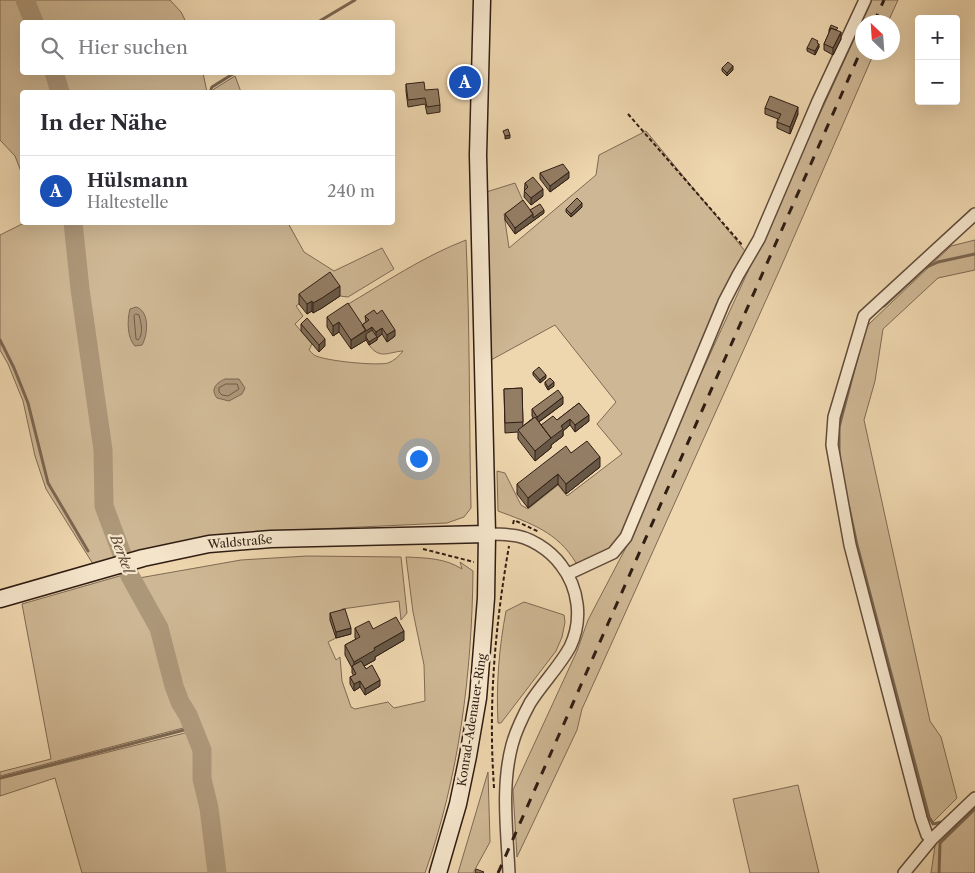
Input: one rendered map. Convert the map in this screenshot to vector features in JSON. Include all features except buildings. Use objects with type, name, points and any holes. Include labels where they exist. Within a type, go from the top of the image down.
[{"type":"main road","name":"Konrad-Adenauer-Ring","points":[[438,873],[458,804],[468,756],[478,698],[486,598],[487,534],[478,155],[482,0]]},
{"type":"main road","name":"Waldstraße","points":[[0,600],[143,558],[201,546],[252,540],[487,534]]},
{"type":"street","points":[[568,574],[613,553],[626,537],[724,302],[759,239],[818,101],[865,0]]},
{"type":"street","points":[[932,839],[927,834],[921,818],[850,546],[832,444],[834,417],[864,316],[975,214]]},
{"type":"street","points":[[487,534],[511,535],[537,544],[557,559],[568,574],[577,602],[577,622],[573,639],[564,657],[530,703],[513,743],[506,786],[509,873]]},
{"type":"street","points":[[904,873],[932,839],[975,798]]},
{"type":"path","points":[[628,114],[751,253]]},
{"type":"path","points":[[494,793],[492,718],[504,574]]},
{"type":"shaded area","points":[[0,0],[21,0],[30,20],[20,20],[20,75],[54,75],[58,90],[20,90],[20,169],[15,156],[0,140]]},
{"type":"shaded area","points":[[29,0],[170,0],[181,12],[185,20],[36,20]]},
{"type":"shaded area","points":[[872,0],[898,0],[891,15],[865,15]]},
{"type":"shaded area","points":[[855,37],[855,60],[871,60],[780,269],[582,709],[577,730],[517,857],[513,790],[577,651],[588,620],[632,536],[642,503]]},
{"type":"shaded area","points":[[57,75],[203,75],[207,90],[61,90]]},
{"type":"shaded area","points":[[235,76],[240,90],[213,90]]},
{"type":"shaded area","points":[[646,131],[745,251],[722,301],[675,415],[635,499],[623,535],[611,549],[586,562],[576,563],[561,543],[552,536],[532,525],[498,511],[497,471],[505,473],[521,505],[528,509],[558,485],[567,496],[622,454],[597,424],[616,402],[555,325],[491,360],[483,193],[515,183],[523,201],[504,214],[509,248],[596,175],[599,155]]},
{"type":"shaded area","points":[[20,225],[72,225],[78,288],[102,449],[102,508],[120,557],[93,564],[46,489],[35,456],[23,401],[8,364],[0,350],[0,235]]},
{"type":"shaded area","points":[[75,225],[289,225],[304,252],[334,271],[382,248],[394,269],[348,297],[340,296],[330,282],[296,306],[303,316],[295,324],[312,344],[309,350],[314,355],[339,361],[382,364],[390,362],[403,351],[381,354],[373,350],[369,345],[382,334],[382,317],[361,332],[345,306],[420,262],[466,240],[471,508],[464,517],[447,523],[273,531],[127,554],[106,506],[104,449],[81,290]]},
{"type":"shaded area","points":[[975,240],[975,270],[938,278],[883,329],[875,381],[864,420],[930,721],[941,737],[957,798],[933,822],[924,818],[834,458],[834,423],[856,340],[870,323],[951,246]]},
{"type":"shaded area","points":[[307,556],[401,557],[407,613],[401,620],[399,601],[342,609],[344,616],[336,638],[328,642],[336,660],[340,657],[342,681],[351,707],[355,709],[388,702],[394,708],[425,701],[424,665],[413,612],[406,557],[442,561],[462,569],[460,562],[473,571],[470,648],[455,762],[437,837],[425,873],[222,873],[219,841],[209,793],[210,762],[208,750],[178,686],[165,628],[139,578],[241,560]]},
{"type":"shaded area","points":[[123,575],[155,633],[169,690],[187,727],[0,776],[0,772],[51,759],[22,604]]},
{"type":"shaded area","points":[[524,602],[564,615],[565,622],[562,637],[556,651],[501,723],[498,723],[497,694],[499,666],[506,611]]},
{"type":"shaded area","points":[[188,730],[197,754],[201,810],[212,873],[82,873],[55,778],[0,796],[0,779],[185,733]]},
{"type":"shaded area","points":[[488,772],[490,842],[473,873],[458,873]]},
{"type":"shaded area","points":[[798,785],[819,873],[750,873],[733,799]]},
{"type":"shaded area","points":[[975,800],[975,873],[931,873],[936,839]]},
{"type":"water","points":[[136,307],[141,309],[146,318],[146,335],[142,345],[135,346],[129,334],[128,318],[130,309]]},
{"type":"water","points":[[225,379],[239,379],[245,388],[242,394],[229,401],[217,398],[214,389],[219,382]]},
{"type":"waterway","name":"Berkel","points":[[25,0],[33,20]]},
{"type":"waterway","points":[[321,20],[355,0]]},
{"type":"waterway","name":"Berkel","points":[[55,75],[59,90]]},
{"type":"waterway","points":[[211,90],[212,87],[231,75]]},
{"type":"waterway","name":"Berkel","points":[[73,225],[80,289],[103,450],[104,506],[130,576],[159,628],[174,686],[202,750],[202,779],[209,808],[217,873]]},
{"type":"waterway","points":[[884,306],[925,268],[938,262],[975,254]]},
{"type":"waterway","points":[[0,340],[28,403],[48,483],[88,551]]},
{"type":"waterway","points":[[839,456],[839,427],[858,354]]},
{"type":"waterway","points":[[849,508],[857,545],[929,817],[933,824],[942,822]]},
{"type":"waterway","points":[[0,778],[192,728]]},
{"type":"waterway","points":[[939,873],[940,843],[975,809]]},
{"type":"railway","points":[[877,15],[884,0]]},
{"type":"railway","points":[[498,873],[857,60]]},
{"type":"place","name":"Hülsmann","points":[[465,82]]}]
